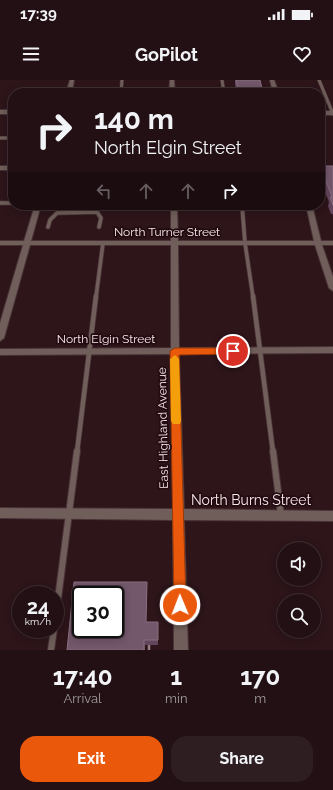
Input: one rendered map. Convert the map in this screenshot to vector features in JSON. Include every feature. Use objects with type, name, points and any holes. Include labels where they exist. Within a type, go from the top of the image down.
[{"type":"street","points":[[0,338],[37,210]]},
{"type":"street","name":"East Highland Avenue","points":[[174,210],[175,351],[181,650]]},
{"type":"street","points":[[310,210],[318,244],[333,288]]},
{"type":"street","name":"North Turner Street","points":[[0,243],[174,242],[333,244]]},
{"type":"street","name":"North Elgin Street","points":[[0,352],[333,350]]},
{"type":"street","name":"North Burns Street","points":[[0,513],[333,516]]},
{"type":"lane","points":[[325,94],[333,113]]},
{"type":"lane","points":[[242,210],[245,243],[261,351],[281,516]]},
{"type":"lane","points":[[48,227],[50,220],[57,213],[88,212],[97,212],[101,218],[99,227]]},
{"type":"lane","points":[[60,586],[103,243]]},
{"type":"lane","points":[[52,650],[53,638]]},
{"type":"path","points":[[149,645],[149,650]]},
{"type":"building","points":[[236,80],[260,80],[262,88],[238,88]]},
{"type":"building","points":[[325,166],[333,166],[333,205],[330,197],[332,197],[325,178]]},
{"type":"building","points":[[74,582],[147,582],[146,622],[158,622],[158,640],[144,640],[144,650],[67,650],[72,601],[72,638],[124,638],[124,586],[74,586]]},
{"type":"slow traffic","points":[[175,359],[176,421]]},
{"type":"route","points":[[180,605],[175,351],[233,351]]}]
